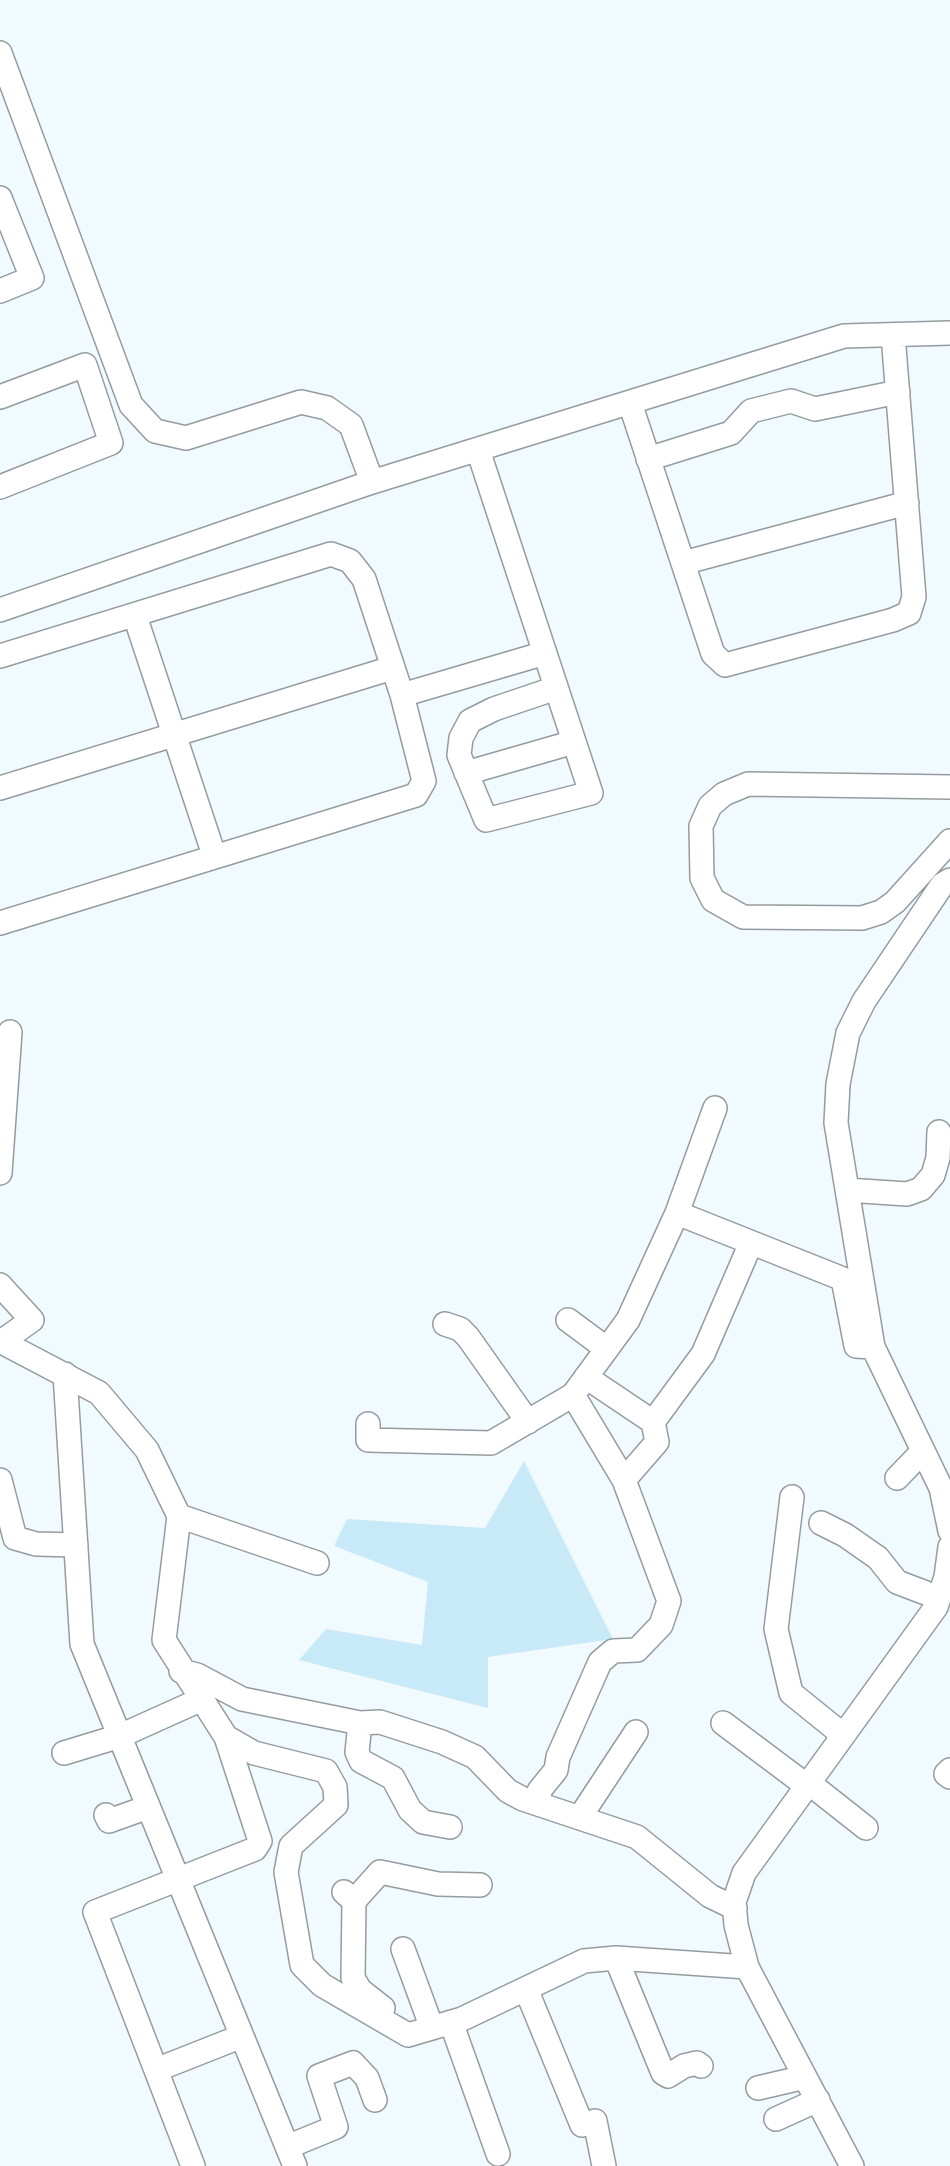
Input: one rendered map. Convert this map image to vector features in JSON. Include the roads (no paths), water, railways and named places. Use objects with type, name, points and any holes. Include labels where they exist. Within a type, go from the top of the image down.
[{"type":"street","points":[[0,53],[131,405],[155,431],[186,438],[301,402],[327,408],[351,425],[372,482]]},
{"type":"street","points":[[0,198],[32,278],[0,291]]},
{"type":"street","points":[[0,610],[372,482],[844,336],[950,333]]},
{"type":"street","points":[[630,403],[713,654],[726,666],[893,620],[909,613],[914,597],[893,335]]},
{"type":"street","points":[[0,397],[85,365],[111,443],[0,487]]},
{"type":"street","points":[[648,459],[730,433],[751,411],[791,401],[815,408],[898,392]]},
{"type":"street","points":[[478,450],[591,793],[486,820],[459,755],[461,738],[470,721],[494,709],[556,688]]},
{"type":"street","points":[[683,563],[906,503]]},
{"type":"street","points":[[0,656],[331,554],[350,561],[364,579],[402,695],[424,781],[416,795],[0,923]]},
{"type":"street","points":[[135,616],[214,855]]},
{"type":"street","points":[[402,695],[545,653]]},
{"type":"street","points":[[0,788],[392,668]]},
{"type":"street","points":[[466,773],[574,742]]},
{"type":"street","points":[[950,787],[748,784],[724,794],[710,806],[701,826],[702,878],[713,900],[743,917],[862,918],[881,912],[895,902],[950,841]]},
{"type":"street","points":[[950,880],[942,885],[864,1001],[848,1033],[838,1084],[836,1123],[873,1348],[941,1488],[950,1531]]},
{"type":"street","points":[[3,1179],[12,1032]]},
{"type":"street","points":[[368,1424],[368,1440],[491,1443],[528,1422],[580,1386],[628,1320],[716,1121]]},
{"type":"street","points":[[847,1189],[907,1194],[921,1189],[933,1175],[938,1158],[939,1132]]},
{"type":"street","points":[[677,1213],[843,1279],[856,1346],[873,1348]]},
{"type":"street","points":[[624,1480],[657,1442],[653,1422],[703,1354],[751,1243]]},
{"type":"street","points":[[0,1285],[32,1320],[0,1341],[99,1393],[147,1450],[179,1516],[164,1640],[181,1671],[226,1737],[260,1841],[255,1849],[95,1912],[193,2166]]},
{"type":"street","points":[[568,1320],[607,1349]]},
{"type":"street","points":[[445,1324],[460,1329],[467,1337],[528,1422]]},
{"type":"street","points":[[65,1374],[82,1644],[291,2157],[336,2127],[319,2076],[353,2063],[367,2078],[375,2100]]},
{"type":"street","points":[[580,1386],[653,1422]]},
{"type":"street","points":[[540,1803],[539,1791],[556,1770],[558,1758],[600,1662],[613,1651],[637,1650],[662,1626],[669,1601],[652,1575],[624,1480],[599,1459],[580,1386]]},
{"type":"street","points":[[897,1478],[923,1451]]},
{"type":"street","points":[[0,1480],[4,1513],[15,1538],[36,1544],[76,1545]]},
{"type":"street","points":[[792,1497],[776,1629],[791,1693],[844,1735]]},
{"type":"street","points":[[179,1516],[317,1563]]},
{"type":"street","points":[[821,1523],[845,1535],[878,1559],[897,1583],[939,1598]]},
{"type":"street","points":[[852,2166],[747,1967],[740,1948],[735,1908],[744,1873],[936,1607],[950,1553]]},
{"type":"street","points":[[181,1671],[197,1675],[242,1699],[360,1723],[380,1721],[442,1742],[475,1757],[508,1791],[523,1799],[636,1837],[710,1896],[735,1908]]},
{"type":"street","points":[[64,1753],[120,1736],[200,1700]]},
{"type":"street","points":[[360,1723],[357,1752],[361,1761],[393,1778],[410,1810],[423,1822],[450,1827]]},
{"type":"street","points":[[723,1723],[866,1828]]},
{"type":"street","points":[[580,1817],[636,1732]]},
{"type":"street","points":[[226,1737],[254,1753],[326,1771],[335,1787],[335,1805],[291,1846],[286,1871],[293,1930],[302,1965],[322,1985],[408,2035],[442,2025],[584,1961],[615,1958],[747,1967]]},
{"type":"street","points":[[950,1770],[946,1774],[950,1777]]},
{"type":"street","points":[[109,1821],[148,1807]]},
{"type":"street","points":[[386,2022],[383,2008],[360,1990],[354,1978],[349,1897],[380,1872],[438,1884],[480,1885]]},
{"type":"street","points":[[403,1949],[442,2025],[498,2154]]},
{"type":"street","points":[[615,1958],[663,2073],[668,2076],[684,2066],[697,2063],[701,2066]]},
{"type":"street","points":[[526,1989],[582,2125],[595,2121],[604,2166]]},
{"type":"street","points":[[156,2070],[242,2036]]},
{"type":"street","points":[[758,2088],[805,2077]]},
{"type":"street","points":[[776,2119],[818,2100]]}]
